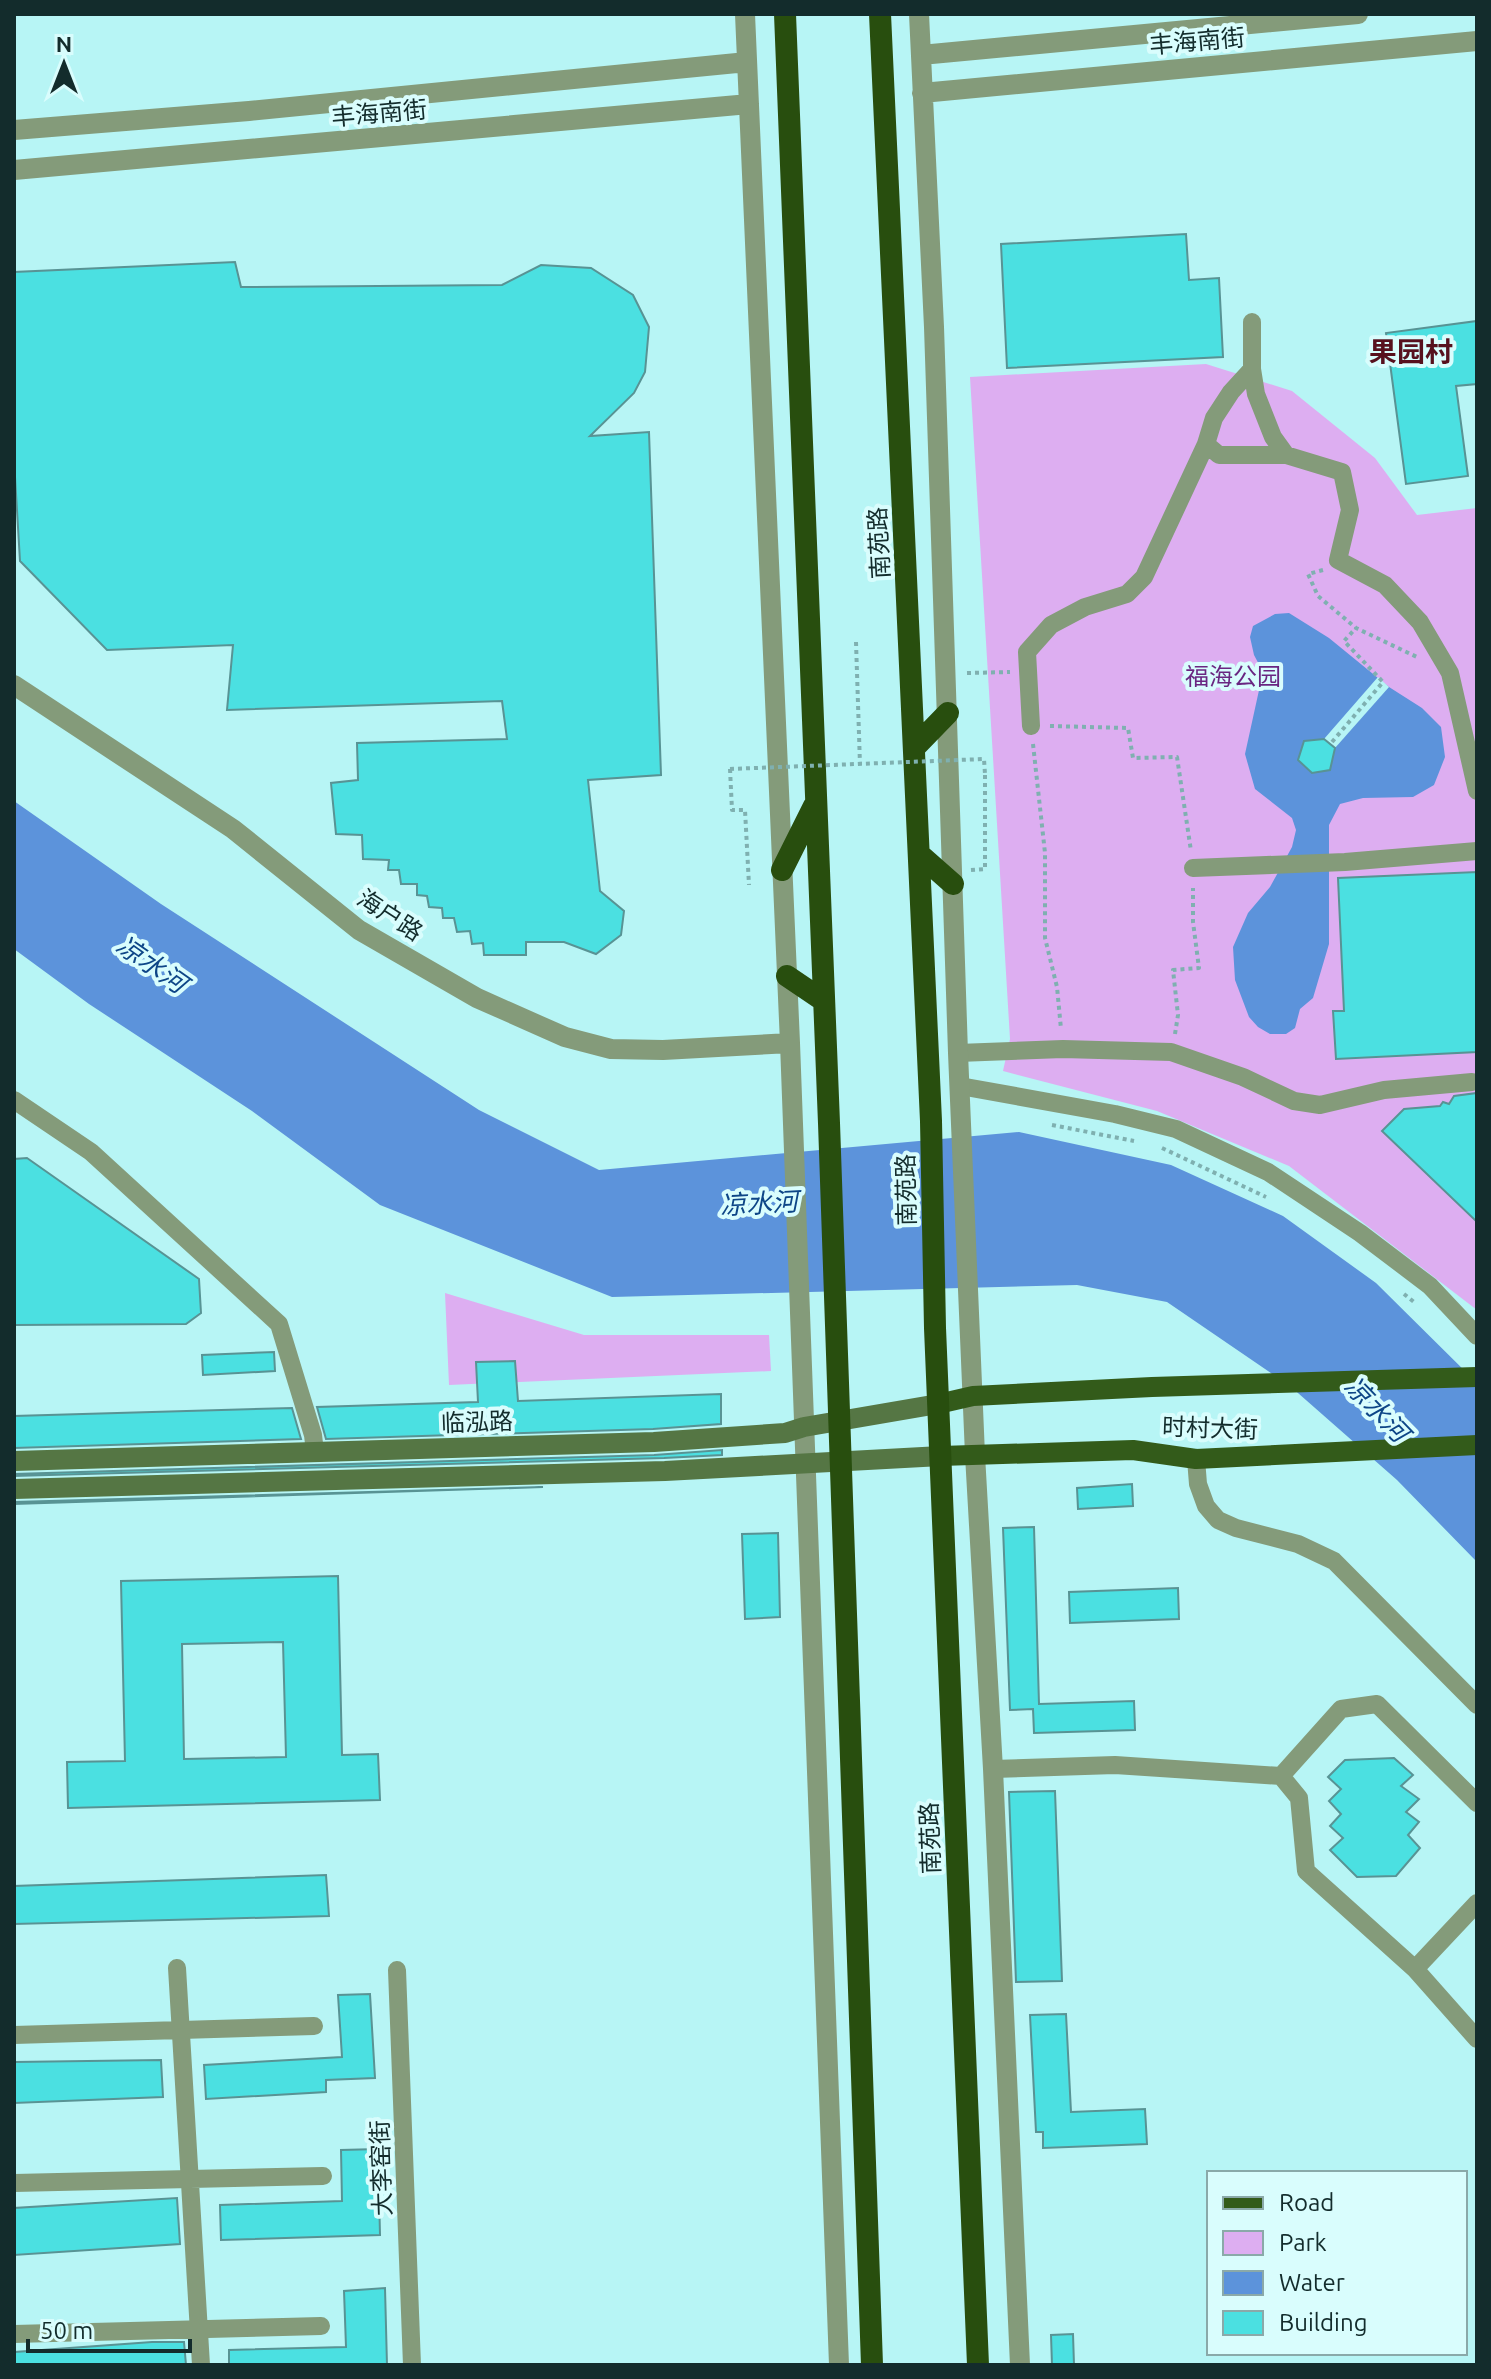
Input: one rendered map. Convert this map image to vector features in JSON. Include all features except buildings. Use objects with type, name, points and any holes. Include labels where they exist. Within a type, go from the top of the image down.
[{"type":"highway","points":[[785,14],[829,1123],[872,2365]]},
{"type":"highway","name":"南苑路","points":[[880,14],[931,1121],[935,1328],[978,2365]]},
{"type":"highway","points":[[914,748],[948,713]]},
{"type":"highway","points":[[782,870],[816,801]]},
{"type":"highway","points":[[919,854],[953,884]]},
{"type":"highway","points":[[787,976],[824,1001]]},
{"type":"main road","name":"时村大街","points":[[938,1404],[973,1396],[1152,1387],[1477,1377]]},
{"type":"main road","name":"临泓路","points":[[14,1461],[654,1442],[785,1433],[938,1404]]},
{"type":"main road","name":"时村大街","points":[[941,1456],[1133,1450],[1196,1459],[1477,1445]]},
{"type":"main road","points":[[14,1489],[665,1471],[941,1456]]},
{"type":"street","points":[[745,14],[790,1043],[839,2365]]},
{"type":"street","points":[[919,14],[975,1455],[993,1769],[1020,2365]]},
{"type":"street","name":"丰海南街","points":[[921,55],[1358,14]]},
{"type":"street","name":"丰海南街","points":[[922,93],[1477,41]]},
{"type":"street","name":"丰海南街","points":[[14,130],[249,111],[747,62]]},
{"type":"street","name":"丰海南街","points":[[14,170],[749,104]]},
{"type":"street","points":[[1252,322],[1252,369],[1261,411],[1273,437],[1286,455]]},
{"type":"street","points":[[1031,726],[1027,652],[1051,625],[1085,607],[1127,594],[1144,577],[1206,444],[1214,418],[1252,369]]},
{"type":"street","points":[[1206,444],[1219,455],[1286,455],[1342,472],[1350,510],[1338,560],[1385,585],[1420,622],[1450,673],[1477,791]]},
{"type":"street","name":"海户路","points":[[14,685],[233,829],[359,930],[477,998],[565,1037],[611,1049],[663,1050],[790,1043]]},
{"type":"street","points":[[1193,868],[1345,862],[1477,851]]},
{"type":"street","points":[[958,1053],[1063,1049],[1171,1052],[1243,1077],[1294,1101],[1320,1105],[1384,1090],[1472,1082]]},
{"type":"street","points":[[960,1086],[1115,1114],[1176,1129],[1268,1172],[1360,1233],[1430,1286],[1477,1336]]},
{"type":"street","points":[[14,1100],[91,1152],[279,1324],[313,1435],[315,1452]]},
{"type":"street","points":[[1196,1459],[1198,1484],[1206,1506],[1218,1520],[1236,1528],[1298,1544],[1334,1561],[1477,1705]]},
{"type":"street","points":[[1281,1776],[1341,1709],[1377,1704],[1477,1803]]},
{"type":"street","points":[[993,1769],[1115,1765],[1281,1776],[1299,1798],[1306,1871],[1415,1969],[1477,2039]]},
{"type":"street","points":[[1415,1969],[1477,1903]]},
{"type":"street","points":[[177,1968],[201,2365]]},
{"type":"street","name":"大李窑街","points":[[397,1970],[412,2365]]},
{"type":"street","points":[[14,2035],[314,2026]]},
{"type":"street","points":[[14,2183],[323,2176]]},
{"type":"street","points":[[14,2334],[321,2326]]},
{"type":"path","points":[[1338,560],[1325,570],[1308,574],[1318,596],[1356,628],[1450,673]]},
{"type":"path","points":[[1332,742],[1383,682],[1344,641],[1356,628]]},
{"type":"path","points":[[856,642],[860,765]]},
{"type":"path","points":[[946,673],[1028,672]]},
{"type":"path","points":[[1063,1049],[1057,987],[1045,938],[1045,853],[1031,726],[1128,728],[1133,758],[1177,757],[1193,868],[1193,922],[1199,968],[1173,970],[1178,1015],[1171,1052]]},
{"type":"path","points":[[749,885],[745,810],[732,810],[730,769],[984,759],[985,857]]},
{"type":"path","points":[[1052,1125],[1144,1143]]},
{"type":"path","points":[[1159,1146],[1267,1197]]},
{"type":"path","points":[[1403,1292],[1414,1302]]},
{"type":"green space","name":"福海公园","points":[[1206,364],[1292,391],[1375,458],[1417,515],[1477,508],[1477,1310],[1289,1166],[1157,1111],[1003,1071],[1010,1039],[970,377]]},
{"type":"green space","points":[[445,1293],[584,1335],[769,1335],[771,1371],[449,1385]]},
{"type":"water","points":[[1289,613],[1329,638],[1389,687],[1422,708],[1441,727],[1445,757],[1434,785],[1413,797],[1363,798],[1340,804],[1329,825],[1329,944],[1313,998],[1300,1009],[1295,1028],[1286,1034],[1270,1034],[1249,1017],[1235,980],[1233,947],[1248,913],[1270,887],[1292,847],[1296,830],[1292,818],[1255,789],[1245,754],[1263,672],[1254,655],[1250,637],[1253,626],[1275,614]]},
{"type":"water","name":"凉水河","points":[[14,801],[161,904],[479,1110],[599,1170],[1019,1132],[1171,1165],[1283,1216],[1376,1283],[1477,1383],[1477,1562],[1397,1480],[1290,1386],[1167,1302],[1077,1285],[612,1297],[380,1205],[252,1111],[89,1004],[14,949]]},
{"type":"pier","points":[[1378,677],[1389,687],[1335,748],[1324,739]]},
{"type":"district","name":"果园村","points":[[1411,351]]}]
